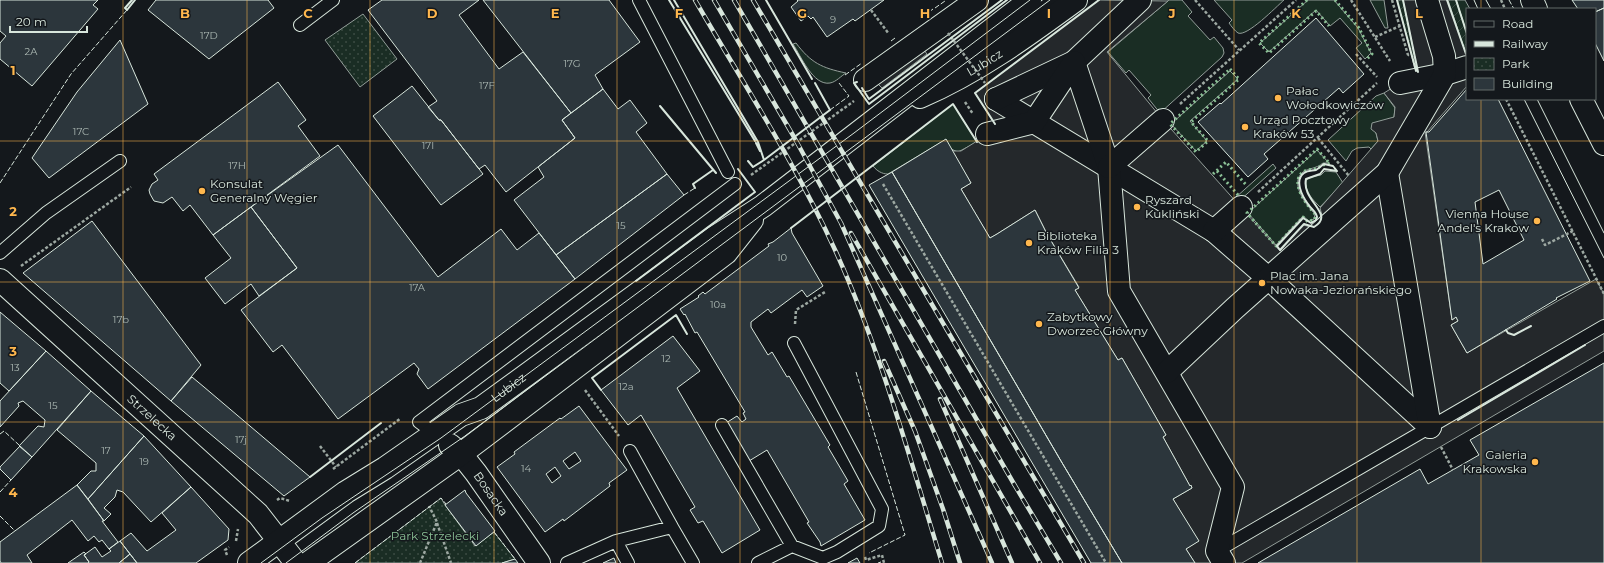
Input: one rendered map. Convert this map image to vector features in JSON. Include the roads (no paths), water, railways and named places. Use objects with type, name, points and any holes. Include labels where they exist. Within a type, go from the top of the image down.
[{"type":"street","points":[[865,80],[977,0]]},
{"type":"street","name":"Lubicz","points":[[249,563],[346,492],[385,468],[461,415],[481,408],[715,237],[764,206],[1030,0]]},
{"type":"street","name":"Lubicz","points":[[886,112],[945,85],[1028,35],[1076,0]]},
{"type":"street","points":[[987,134],[1034,122],[1074,62],[1140,0]]},
{"type":"street","points":[[1167,372],[1268,278],[1387,173],[1445,74],[1444,56],[1427,0]]},
{"type":"street","points":[[1074,62],[996,99],[1214,231],[1268,278],[1430,427]]},
{"type":"street","points":[[1074,62],[1109,167],[1119,291],[1233,487],[1220,557]]},
{"type":"street","points":[[1397,76],[1445,74],[1466,67]]},
{"type":"street","points":[[1582,100],[1604,144]]},
{"type":"street","points":[[1109,167],[1163,120]]},
{"type":"street","points":[[1387,173],[1430,427]]},
{"type":"street","name":"Lubicz","points":[[308,563],[461,454],[726,253],[764,206]]},
{"type":"street","points":[[1214,231],[1241,207]]},
{"type":"street","name":"Strzelecka","points":[[1,280],[258,514],[296,563]]},
{"type":"street","name":"Bosacka","points":[[434,434],[461,454],[539,563]]},
{"type":"lane","points":[[300,25],[333,0]]},
{"type":"lane","points":[[639,0],[728,172]]},
{"type":"lane","points":[[928,94],[1053,0]]},
{"type":"lane","points":[[0,252],[46,212],[120,161]]},
{"type":"lane","points":[[434,434],[419,422],[735,184]]},
{"type":"lane","points":[[1220,557],[1430,427],[1604,326]]},
{"type":"lane","points":[[722,425],[792,546],[822,558],[837,552],[879,526],[882,509],[794,343]]},
{"type":"lane","points":[[630,451],[693,563]]},
{"type":"lane","points":[[567,563],[616,541],[672,527]]},
{"type":"lane","points":[[616,541],[628,563]]},
{"type":"lane","points":[[758,563],[792,546]]},
{"type":"tram line","points":[[261,563],[322,518],[441,438],[854,133],[1030,0]]},
{"type":"tram line","points":[[286,563],[353,513],[465,436],[1050,0]]},
{"type":"tram line","points":[[1474,0],[1478,8]]},
{"type":"tram line","points":[[1486,0],[1490,8]]},
{"type":"tram line","points":[[1525,100],[1604,258]]},
{"type":"tram line","points":[[1538,100],[1604,233]]},
{"type":"railway","points":[[695,0],[804,187],[836,252],[881,367],[942,563]]},
{"type":"railway","points":[[714,0],[794,137],[841,223],[992,563]]},
{"type":"railway","points":[[734,0],[1061,563]]},
{"type":"railway","points":[[753,0],[1084,563]]},
{"type":"railway","points":[[851,233],[1040,563]]},
{"type":"railway","points":[[884,361],[915,431],[943,509],[960,563]]},
{"type":"railway","points":[[940,399],[1012,563]]},
{"type":"place","name":"Pałac Wołodkowiczów","points":[[1278,98]]},
{"type":"place","name":"Urząd Pocztowy Kraków 53","points":[[1245,127]]},
{"type":"place","name":"Konsulat Generalny Węgier","points":[[202,191]]},
{"type":"place","name":"Ryszard Kukliński","points":[[1137,207]]},
{"type":"place","name":"Vienna House Andel's Krakow","points":[[1537,221]]},
{"type":"place","name":"Biblioteka Kraków Filia 3","points":[[1029,243]]},
{"type":"place","name":"Plac im. Jana Nowaka-Jeziorańskiego","points":[[1262,283]]},
{"type":"place","name":"Zabytkowy Dworzec Główny","points":[[1039,324]]},
{"type":"place","name":"Galeria Krakowska","points":[[1535,462]]},
{"type":"park label","name":"Park Strzelecki","points":[[435,536]]}]
